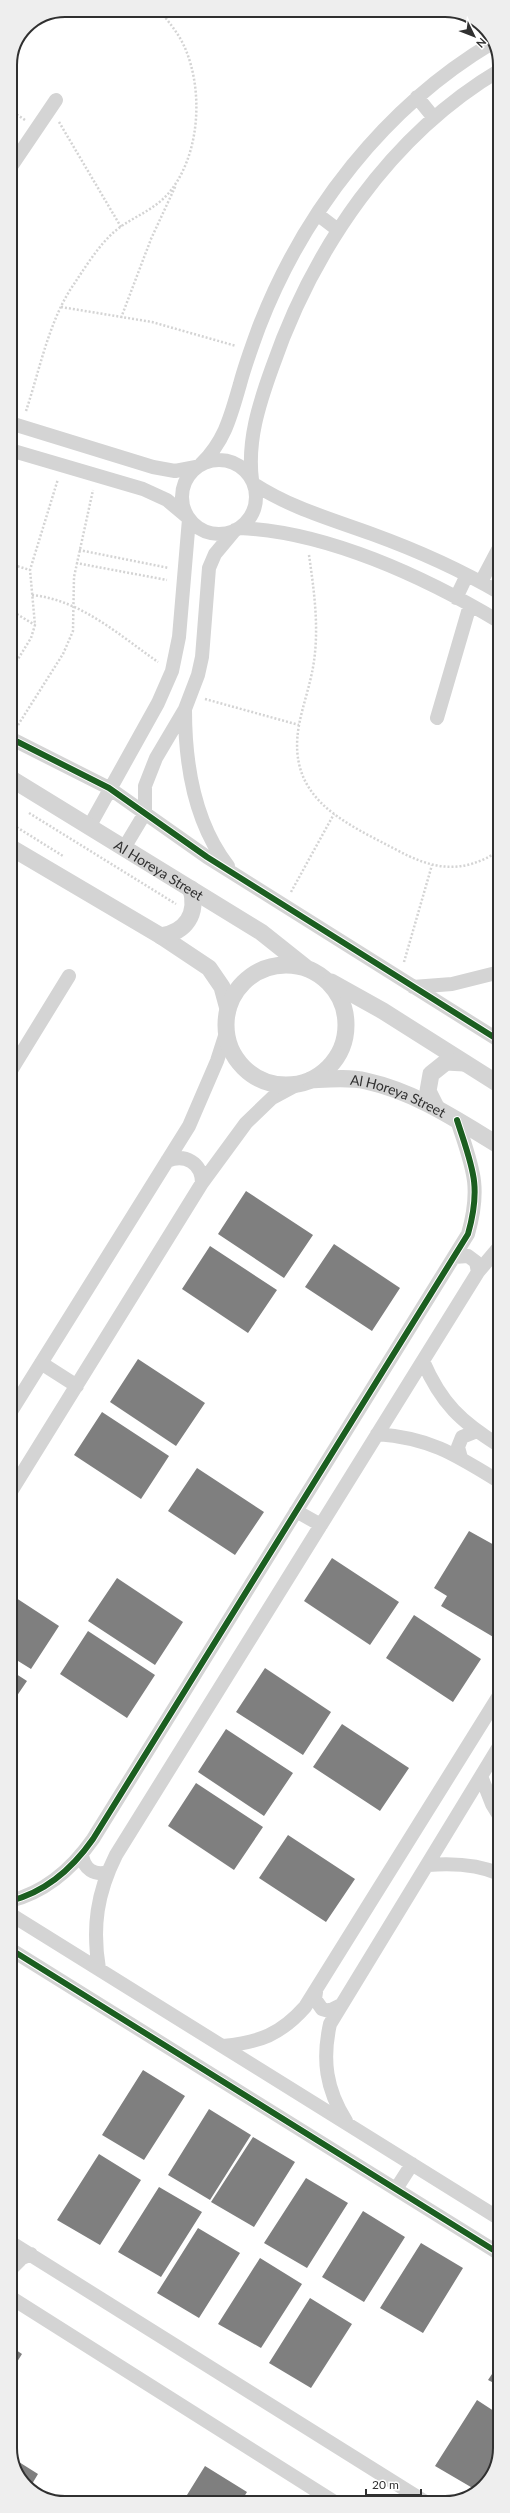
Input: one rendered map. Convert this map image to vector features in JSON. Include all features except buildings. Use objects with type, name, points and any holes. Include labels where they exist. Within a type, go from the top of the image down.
[{"type":"street","points":[[89,827],[109,788],[158,703],[172,671],[179,637],[185,577],[188,518],[183,506],[182,490],[188,475],[199,466],[220,443],[227,430],[250,350],[280,280],[317,214],[363,152],[417,98],[444,75],[489,45]]},
{"type":"street","points":[[124,848],[146,813],[145,786],[156,758],[191,695],[202,657],[209,568],[215,554],[252,514],[256,494],[253,482],[251,440],[268,378],[297,305],[338,230],[383,170],[434,118],[460,96],[493,75]]},
{"type":"street","points":[[417,98],[434,118]]},
{"type":"street","points":[[17,158],[53,104]]},
{"type":"street","points":[[317,214],[338,230]]},
{"type":"street","points":[[17,425],[158,468],[175,471],[199,466],[211,460],[230,461],[247,472],[253,482],[285,502],[404,546],[467,575],[493,589]]},
{"type":"street","points":[[17,452],[156,494],[178,508],[205,532],[215,534],[237,529],[261,529],[306,537],[388,567],[456,598],[493,618]]},
{"type":"street","points":[[481,582],[493,559]]},
{"type":"street","points":[[456,598],[467,575]]},
{"type":"street","points":[[437,718],[470,605]]},
{"type":"street","points":[[184,709],[185,739],[195,797],[217,852],[235,875]]},
{"type":"street","points":[[17,737],[109,788],[235,875],[493,1037]]},
{"type":"street","name":"Al Horeya Street","points":[[17,782],[260,932],[305,967]]},
{"type":"street","points":[[17,851],[161,936],[209,968],[222,987],[228,1009],[226,1033],[217,1062],[189,1126],[17,1402]]},
{"type":"street","points":[[161,936],[172,934],[182,929],[189,921],[194,911],[194,900],[191,889]]},
{"type":"street","points":[[228,1009],[239,987],[258,972],[281,965],[305,967],[383,1010],[493,1081]]},
{"type":"street","points":[[413,986],[452,984],[493,974]]},
{"type":"street","points":[[17,1060],[69,976]]},
{"type":"street","points":[[17,1482],[202,1183],[246,1123],[272,1098],[330,1067],[337,1057],[346,1034],[345,1010],[334,988],[326,979]]},
{"type":"street","points":[[226,1033],[235,1056],[251,1074],[273,1084],[303,1082]]},
{"type":"street","points":[[436,1107],[428,1091],[431,1074],[446,1062],[464,1063]]},
{"type":"street","name":"Al Horeya Street","points":[[303,1082],[365,1080],[419,1098],[493,1142]]},
{"type":"street","points":[[17,1898],[44,1888],[64,1874],[82,1855],[468,1234],[475,1207],[475,1180],[457,1120]]},
{"type":"street","points":[[167,1161],[174,1158],[188,1159],[200,1169],[202,1183]]},
{"type":"street","points":[[99,1969],[95,1944],[95,1920],[99,1895],[108,1872],[478,1272],[493,1254]]},
{"type":"street","points":[[454,1257],[468,1256],[476,1262],[478,1272]]},
{"type":"street","points":[[423,1361],[444,1401],[459,1418],[493,1441]]},
{"type":"street","points":[[42,1363],[77,1386]]},
{"type":"street","points":[[461,1458],[458,1447],[462,1437],[477,1431]]},
{"type":"street","points":[[378,1434],[421,1440],[442,1447],[493,1478]]},
{"type":"street","points":[[296,1511],[321,1525]]},
{"type":"street","points":[[223,2046],[247,2043],[270,2036],[291,2023],[316,1992],[493,1705]]},
{"type":"street","points":[[347,2122],[336,2105],[329,2086],[325,2065],[326,2045],[330,2024],[493,1757]]},
{"type":"street","points":[[481,1776],[493,1806]]},
{"type":"street","points":[[82,1855],[82,1861],[90,1871],[102,1874],[108,1872]]},
{"type":"street","points":[[428,1865],[451,1864],[474,1866],[493,1872]]},
{"type":"street","points":[[17,1918],[347,2122],[493,2215]]},
{"type":"street","points":[[17,1953],[493,2250]]},
{"type":"street","points":[[316,1992],[317,2005],[322,2010],[329,2011],[341,2005]]},
{"type":"street","points":[[396,2189],[412,2164]]},
{"type":"street","points":[[17,2246],[417,2496]]},
{"type":"street","points":[[17,2263],[22,2258],[31,2254]]},
{"type":"street","points":[[17,2301],[326,2496]]},
{"type":"path","points":[[121,318],[151,239],[188,156],[196,125],[196,99],[185,48],[165,17]]},
{"type":"path","points":[[53,104],[121,227]]},
{"type":"path","points":[[17,422],[60,307],[74,284],[104,243],[121,227],[153,208],[178,180]]},
{"type":"path","points":[[60,307],[152,322],[250,350]]},
{"type":"path","points":[[17,661],[31,638],[35,625],[36,615],[32,595],[30,570],[62,465]]},
{"type":"path","points":[[17,726],[69,643],[75,619],[73,592],[76,563],[97,476]]},
{"type":"path","points":[[306,537],[315,599],[316,633],[314,661],[299,725],[296,753],[302,777],[315,798],[334,814],[402,853],[432,865],[456,867],[476,864],[493,854]]},
{"type":"path","points":[[79,550],[185,577]]},
{"type":"path","points":[[76,563],[185,577]]},
{"type":"path","points":[[17,566],[30,570]]},
{"type":"path","points":[[32,595],[54,598],[74,606],[172,671]]},
{"type":"path","points":[[17,614],[35,625]]},
{"type":"path","points":[[191,695],[299,725]]},
{"type":"path","points":[[23,809],[176,904],[178,910]]},
{"type":"path","points":[[283,906],[334,814]]},
{"type":"path","points":[[400,978],[432,865]]},
{"type":"cycle path","points":[[17,742],[109,788],[207,857],[493,1037]]},
{"type":"cycle path","points":[[17,1899],[35,1892],[57,1878],[76,1860],[93,1839],[468,1234],[472,1217],[475,1189],[471,1164],[457,1120]]},
{"type":"cycle path","points":[[17,1953],[493,2250]]}]
